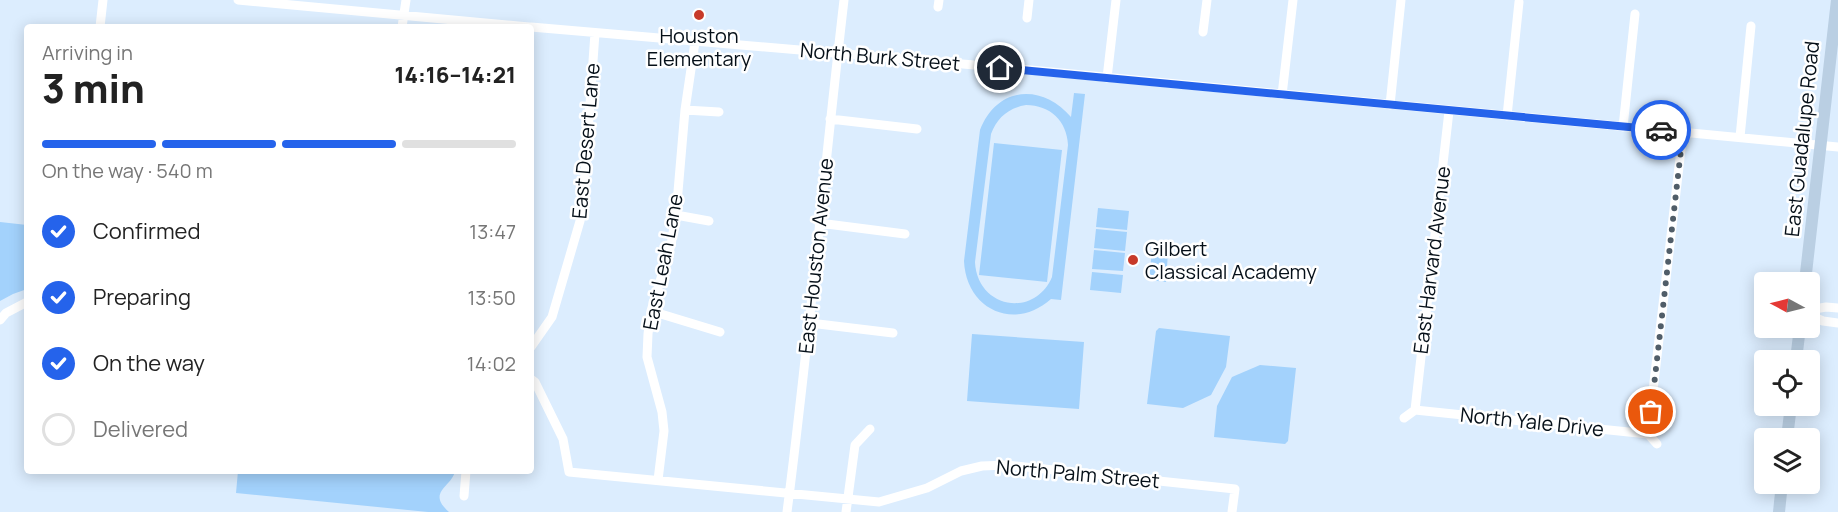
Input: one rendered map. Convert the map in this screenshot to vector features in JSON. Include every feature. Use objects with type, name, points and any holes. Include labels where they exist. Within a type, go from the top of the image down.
[{"type":"main road","name":"East Guadalupe Road","points":[[1806,272],[1837,0]]},
{"type":"main road","points":[[1779,512],[1781,494]]},
{"type":"street","points":[[100,24],[103,0]]},
{"type":"street","name":"North Burk Street","points":[[238,0],[482,24]]},
{"type":"street","points":[[402,24],[406,0]]},
{"type":"street","name":"East Houston Avenue","points":[[787,512],[810,323],[844,0]]},
{"type":"street","points":[[1026,18],[1029,0]]},
{"type":"street","points":[[1107,78],[1116,0]]},
{"type":"street","points":[[1203,32],[1207,0]]},
{"type":"street","points":[[1282,95],[1293,0]]},
{"type":"street","points":[[1390,105],[1401,0]]},
{"type":"street","points":[[1507,116],[1519,2]]},
{"type":"street","points":[[1623,127],[1635,14]]},
{"type":"street","points":[[1740,137],[1751,26]]},
{"type":"street","name":"North Burk Street","points":[[534,27],[1107,78],[1838,147]]},
{"type":"street","name":"East Desert Lane","points":[[534,343],[552,317],[580,221],[595,33]]},
{"type":"street","name":"East Leah Lane","points":[[658,480],[664,431],[662,411],[647,357],[651,311],[671,245],[676,215],[685,110],[695,42]]},
{"type":"street","points":[[685,110],[719,112]]},
{"type":"street","name":"East Harvard Avenue","points":[[1415,410],[1449,111]]},
{"type":"street","points":[[830,120],[917,129]]},
{"type":"street","points":[[1657,444],[1648,434],[1683,132]]},
{"type":"street","points":[[676,215],[709,221]]},
{"type":"street","points":[[819,223],[905,234]]},
{"type":"street","points":[[0,320],[6,313],[24,304]]},
{"type":"street","points":[[1820,309],[1826,307],[1838,309]]},
{"type":"street","points":[[651,311],[720,332]]},
{"type":"street","points":[[1820,319],[1838,323]]},
{"type":"street","points":[[810,323],[893,333]]},
{"type":"street","name":"North Palm Street","points":[[534,381],[563,439],[569,472],[879,502],[927,488],[962,471],[982,466],[1007,465],[1234,489],[1232,512]]},
{"type":"street","points":[[1404,418],[1415,410]]},
{"type":"street","name":"North Yale Drive","points":[[1415,410],[1648,434]]},
{"type":"street","points":[[846,512],[855,445],[870,429]]},
{"type":"street","points":[[464,495],[466,474]]},
{"type":"shaded area","points":[[1074,93],[1085,94],[1061,300],[1051,299],[1037,309],[1022,314],[1008,314],[994,310],[983,303],[973,292],[967,278],[964,261],[980,130],[988,115],[997,105],[1021,94],[1047,98],[1071,117]],"holes":[[[1020,106],[1035,106],[1050,111],[1056,116],[1067,136],[1068,145],[1052,277],[1044,290],[1033,299],[1020,303],[1008,302],[995,298],[985,290],[978,278],[975,262],[991,134],[996,123],[1009,111]]]},
{"type":"shaded area","points":[[994,143],[1062,150],[1047,282],[979,275]]},
{"type":"shaded area","points":[[1098,208],[1129,211],[1127,230],[1096,227]]},
{"type":"shaded area","points":[[0,222],[24,225],[24,290],[0,301]]},
{"type":"shaded area","points":[[1096,229],[1127,232],[1125,251],[1094,248]]},
{"type":"shaded area","points":[[1094,250],[1125,253],[1123,271],[1092,269]]},
{"type":"shaded area","points":[[1152,250],[1168,252],[1166,282],[1149,280]]},
{"type":"shaded area","points":[[1092,272],[1123,275],[1121,293],[1090,290]]},
{"type":"shaded area","points":[[1159,328],[1230,336],[1226,367],[1211,395],[1183,408],[1147,404],[1156,331]]},
{"type":"shaded area","points":[[972,334],[1084,342],[1079,409],[967,401]]},
{"type":"shaded area","points":[[1260,365],[1296,368],[1288,441],[1285,444],[1214,437],[1217,406],[1232,377]]},
{"type":"shaded area","points":[[238,474],[454,474],[440,494],[443,505],[449,512],[428,512],[236,493]]},
{"type":"way so far","points":[[1651,412],[1683,132],[1661,130]]},
{"type":"place","name":"Houston Elementary","points":[[699,15]]},
{"type":"place","name":"Gilbert Classical Academy","points":[[1133,260]]},
{"type":"route","points":[[1000,68],[1661,130]]}]
